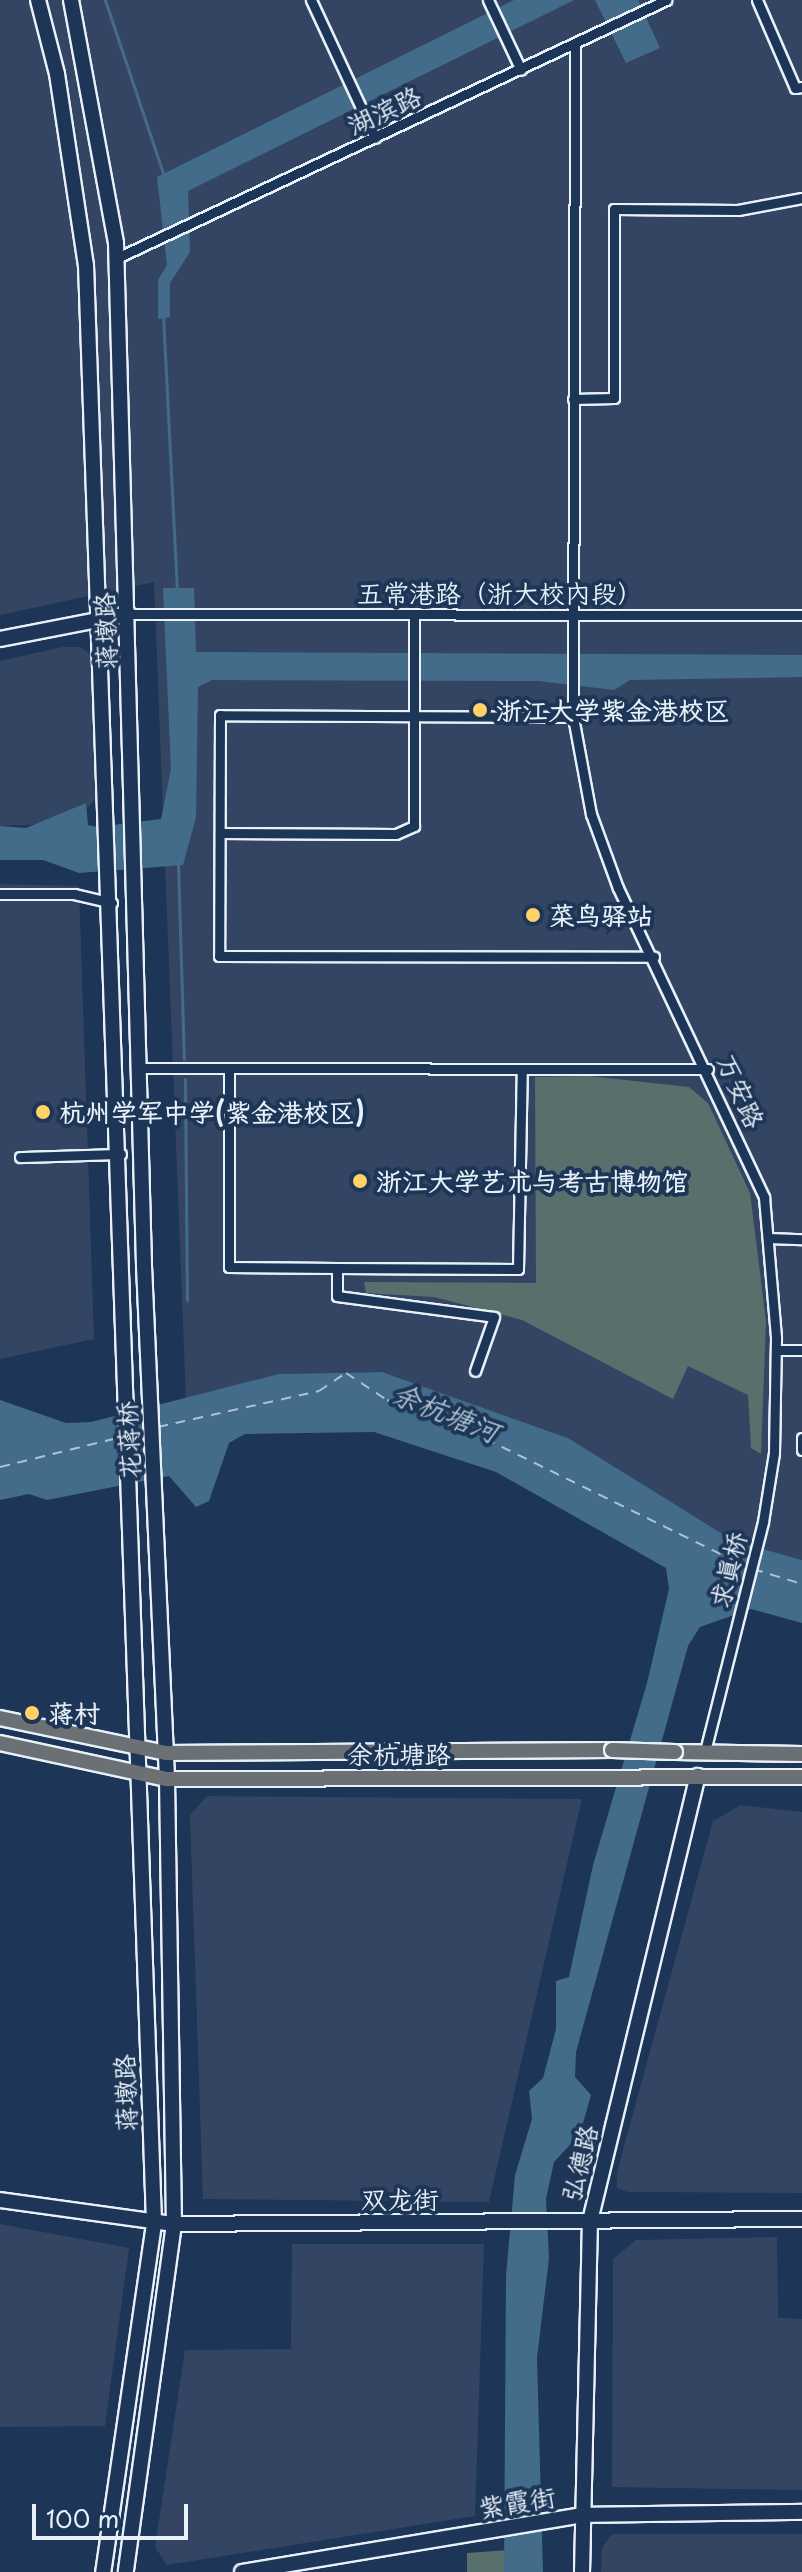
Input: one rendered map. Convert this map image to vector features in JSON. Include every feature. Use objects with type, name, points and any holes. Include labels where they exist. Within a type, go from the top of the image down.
[{"type":"main road","name":"蒋墩路","points":[[38,0],[86,265],[104,616],[124,1263]]},
{"type":"main road","name":"蒋墩路","points":[[71,0],[104,147],[117,258],[129,614],[144,1266]]},
{"type":"main road","points":[[0,639],[104,616],[129,614]]},
{"type":"main road","name":"花蒋桥","points":[[124,1263],[135,1610]]},
{"type":"main road","name":"花蒋桥","points":[[144,1266],[160,1612]]},
{"type":"main road","name":"蒋墩路","points":[[103,2572],[154,2224],[135,1610]]},
{"type":"main road","name":"蒋墩路","points":[[126,2572],[174,2224],[167,1779],[160,1612]]},
{"type":"main road","name":"余杭塘路","points":[[0,1718],[166,1753],[612,1750],[802,1754]]},
{"type":"main road","name":"余杭塘路","points":[[0,1743],[139,1778],[802,1777]]},
{"type":"main road","name":"弘德路","points":[[582,2572],[590,2221],[698,1776]]},
{"type":"main road","name":"双龙街","points":[[0,2200],[154,2224],[802,2219]]},
{"type":"main road","name":"紫霞街","points":[[242,2572],[583,2515],[802,2512]]},
{"type":"street","points":[[311,0],[374,134]]},
{"type":"street","points":[[488,0],[521,70]]},
{"type":"street","name":"湖滨路","points":[[117,258],[374,134],[575,46],[666,0]]},
{"type":"street","points":[[757,0],[795,88],[802,87]]},
{"type":"street","name":"万安路","points":[[575,46],[573,717],[591,814],[764,1197],[776,1350],[774,1453],[763,1522]]},
{"type":"street","points":[[573,399],[614,398],[614,209],[738,210],[802,198]]},
{"type":"street","name":"五常港路（浙大校内段）","points":[[129,614],[802,615]]},
{"type":"street","points":[[220,833],[396,834],[414,826],[414,615]]},
{"type":"street","points":[[573,717],[220,715],[219,956],[654,957]]},
{"type":"street","points":[[0,894],[113,896]]},
{"type":"street","points":[[138,1068],[708,1069]]},
{"type":"street","points":[[229,1069],[229,1267],[518,1269],[522,1069]]},
{"type":"street","points":[[20,1157],[121,1154]]},
{"type":"street","points":[[768,1238],[802,1239]]},
{"type":"street","points":[[337,1268],[337,1296],[494,1317],[475,1371]]},
{"type":"street","points":[[776,1350],[802,1350]]},
{"type":"street","points":[[802,1438],[802,1450]]},
{"type":"street","name":"求真桥","points":[[705,1752],[763,1522]]},
{"type":"shaded area","name":"浙江大学紫金港校区","points":[[0,0],[802,0],[802,1560],[734,1541],[568,1438],[382,1372],[279,1374],[186,1400],[154,582],[0,615]]},
{"type":"shaded area","points":[[62,647],[81,647],[92,656],[95,800],[72,823],[0,826],[0,661]]},
{"type":"shaded area","name":"杭州学军中学(紫金港校区)","points":[[0,884],[79,886],[94,1339],[0,1359]]},
{"type":"shaded area","points":[[207,1796],[582,1799],[489,2202],[203,2199],[190,1815]]},
{"type":"shaded area","points":[[741,1805],[802,1812],[802,2193],[628,2192],[617,2188],[617,2172],[713,1821]]},
{"type":"shaded area","points":[[0,2224],[129,2248],[105,2426],[0,2427]]},
{"type":"shaded area","points":[[777,2237],[778,2318],[802,2319],[802,2490],[612,2487],[613,2259],[636,2240]]},
{"type":"shaded area","points":[[292,2244],[484,2244],[475,2516],[167,2565],[155,2547],[185,2350],[291,2349]]},
{"type":"shaded area","points":[[612,2534],[802,2534],[802,2572],[601,2572],[602,2548]]},
{"type":"green space","points":[[589,1076],[689,1087],[708,1103],[750,1193],[766,1321],[761,1454],[751,1448],[748,1395],[688,1366],[673,1399],[522,1320],[434,1297],[366,1293],[364,1282],[536,1283],[535,1077]]},
{"type":"green space","points":[[508,2550],[504,2572],[467,2572],[467,2553]]},
{"type":"water","points":[[514,0],[574,0],[188,191],[190,252],[170,283],[170,317],[158,319],[158,280],[167,265],[157,177]]},
{"type":"water","points":[[595,0],[638,0],[660,48],[626,63]]},
{"type":"water","points":[[163,588],[194,588],[196,652],[802,655],[802,677],[630,680],[614,690],[538,681],[212,680],[198,687],[196,817],[183,865],[79,873],[43,860],[0,860],[0,826],[26,828],[86,803],[88,825],[97,827],[161,819],[171,769]]},
{"type":"water","name":"余杭塘河","points":[[382,1372],[568,1438],[734,1541],[802,1560],[802,1623],[751,1609],[700,1627],[688,1646],[576,2052],[575,2077],[591,2095],[580,2134],[554,2162],[546,2199],[549,2258],[537,2358],[543,2572],[504,2572],[506,2276],[515,2175],[532,2119],[529,2091],[543,2078],[556,2029],[556,1981],[569,1977],[593,1865],[647,1683],[669,1589],[666,1568],[496,1472],[374,1432],[245,1434],[229,1443],[209,1501],[196,1507],[169,1476],[47,1500],[29,1494],[0,1500],[0,1400],[66,1423],[91,1422],[279,1374]]},
{"type":"waterway","points":[[105,0],[163,173]]},
{"type":"waterway","points":[[163,315],[177,591]]},
{"type":"waterway","points":[[178,862],[184,1059]]},
{"type":"waterway","points":[[185,1079],[187,1300]]},
{"type":"ferry route","points":[[158,1427],[319,1391],[346,1373],[387,1400],[453,1423],[747,1567]]},
{"type":"ferry route","points":[[0,1467],[121,1437]]},
{"type":"ferry route","points":[[753,1569],[802,1584]]},
{"type":"place","name":"浙江大学紫金港校区","points":[[480,710]]},
{"type":"place","name":"菜鸟驿站","points":[[533,915]]},
{"type":"place","name":"杭州学军中学(紫金港校区)","points":[[43,1112]]},
{"type":"place","name":"浙江大学艺术与考古博物馆","points":[[360,1181]]},
{"type":"place","name":"蒋村","points":[[32,1713]]}]
